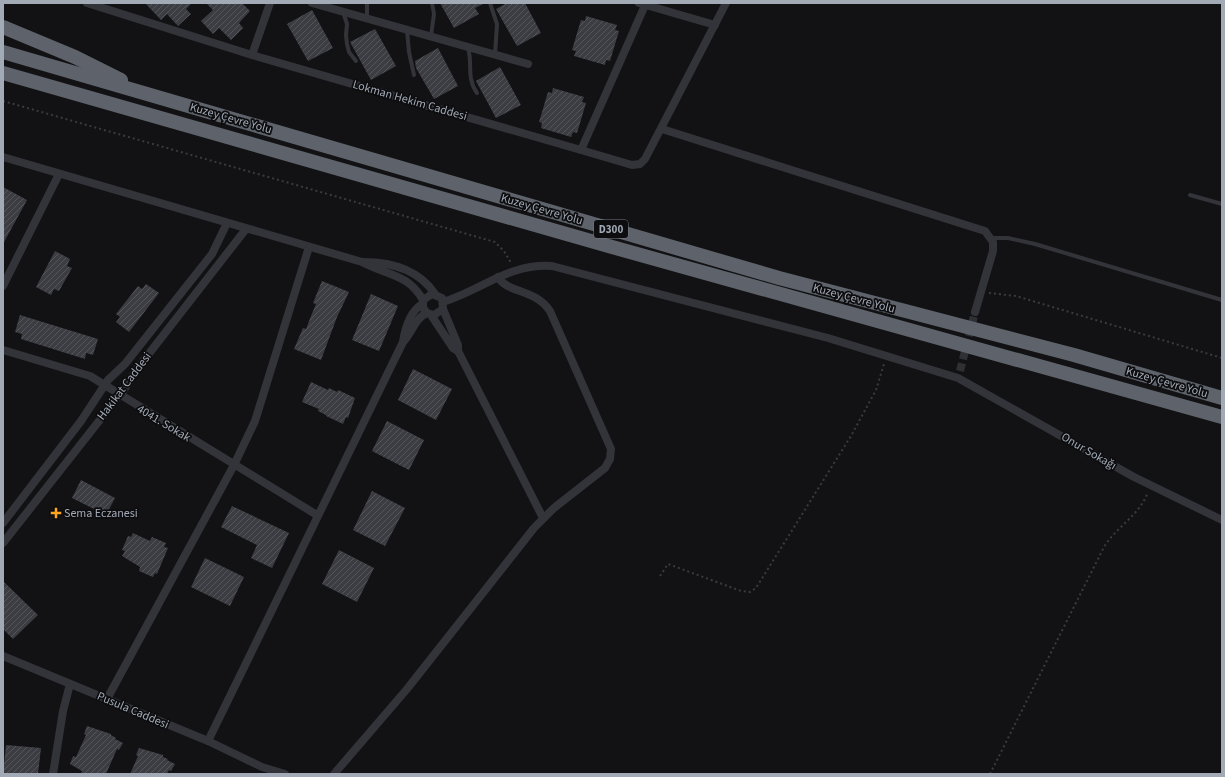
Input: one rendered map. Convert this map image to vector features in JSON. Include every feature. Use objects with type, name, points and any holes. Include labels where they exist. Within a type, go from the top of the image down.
[{"type":"highway","points":[[3,27],[75,57],[146,94]]},
{"type":"highway","name":"Kuzey Çevre Yolu","points":[[3,52],[779,278],[1074,355],[1222,398]]},
{"type":"highway","name":"Kuzey Çevre Yolu","points":[[3,73],[172,120],[612,247],[1222,417]]},
{"type":"highway","points":[[3,80],[28,87],[69,92]]},
{"type":"street","name":"Lokman Hekim Caddesi","points":[[87,3],[252,55],[628,164],[636,165],[646,159],[726,3]]},
{"type":"street","points":[[252,55],[270,3]]},
{"type":"street","points":[[312,3],[528,64]]},
{"type":"street","points":[[581,150],[644,4],[715,25]]},
{"type":"street","points":[[662,129],[980,229],[991,238],[994,251],[975,312]]},
{"type":"street","points":[[3,157],[362,262],[374,269],[409,282],[452,348],[458,351]]},
{"type":"street","points":[[3,286],[59,174]]},
{"type":"street","name":"Hakikat Caddesi","points":[[3,523],[82,421],[104,385],[125,364],[212,254],[227,223]]},
{"type":"street","name":"Hakikat Caddesi","points":[[3,543],[119,395],[137,369],[246,228]]},
{"type":"street","points":[[107,699],[234,465],[255,421],[309,247]]},
{"type":"street","points":[[362,262],[375,262],[412,272],[424,279],[436,294],[443,305],[458,345],[458,351],[543,518]]},
{"type":"street","name":"Onur Sokağı","points":[[443,305],[514,269],[535,266],[560,267],[959,374],[1150,485],[1222,520]]},
{"type":"street","points":[[334,774],[407,688],[543,518],[605,468],[610,459],[611,449],[550,311],[540,300],[505,285],[498,277]]},
{"type":"street","points":[[403,342],[404,332],[413,313],[428,295],[436,294]]},
{"type":"street","points":[[208,741],[317,515],[403,342],[410,335],[419,318],[429,314],[438,314],[443,305]]},
{"type":"street","name":"4041. Sokak","points":[[3,350],[90,376],[317,515]]},
{"type":"street","name":"Pusula Caddesi","points":[[3,656],[208,741],[262,771],[285,774]]},
{"type":"street","points":[[53,774],[63,711],[70,684]]},
{"type":"lane","points":[[367,3],[367,18]]},
{"type":"lane","points":[[430,37],[434,14],[432,3]]},
{"type":"lane","points":[[490,3],[497,24],[495,55]]},
{"type":"lane","points":[[342,12],[347,24],[346,35],[349,52],[356,61]]},
{"type":"lane","points":[[407,30],[409,52],[414,75]]},
{"type":"lane","points":[[468,47],[472,59],[470,78],[472,86],[477,93]]},
{"type":"lane","points":[[1190,194],[1222,204]]},
{"type":"lane","points":[[991,238],[1008,238],[1035,244],[1222,300]]},
{"type":"path","points":[[3,101],[495,242],[504,251],[514,269]]},
{"type":"path","points":[[980,294],[998,293],[1016,296],[1222,358]]},
{"type":"path","points":[[660,576],[668,564],[741,591],[750,592],[756,588],[851,436],[876,390],[887,355]]},
{"type":"path","points":[[990,774],[1104,547],[1113,534],[1129,521],[1139,510],[1150,485]]},
{"type":"building","points":[[145,3],[192,3],[186,9],[191,14],[178,26],[167,14],[161,20]]},
{"type":"building","points":[[206,3],[242,3],[250,11],[239,23],[243,28],[231,40],[219,28],[213,34],[201,21],[213,10]]},
{"type":"building","points":[[440,3],[485,3],[475,8],[479,14],[454,28]]},
{"type":"building","points":[[507,3],[525,3],[541,33],[517,46],[496,9]]},
{"type":"building","points":[[312,10],[333,48],[308,61],[287,24]]},
{"type":"building","points":[[586,16],[617,25],[615,30],[619,31],[610,61],[606,60],[605,65],[574,56],[576,51],[572,50],[581,20],[585,21]]},
{"type":"building","points":[[375,29],[396,66],[371,80],[350,42]]},
{"type":"building","points":[[438,48],[458,86],[434,99],[416,68],[415,61]]},
{"type":"building","points":[[500,67],[521,105],[496,118],[476,81]]},
{"type":"building","points":[[553,88],[584,97],[582,102],[586,103],[577,133],[573,132],[571,137],[541,128],[542,123],[539,122],[548,92],[552,93]]},
{"type":"building","points":[[3,187],[27,200],[3,244]]},
{"type":"building","points":[[55,251],[70,259],[67,266],[72,268],[59,291],[54,289],[51,295],[36,287]]},
{"type":"building","points":[[322,281],[349,292],[337,317],[321,360],[294,349],[303,328],[306,329],[316,304],[313,303]]},
{"type":"building","points":[[146,284],[159,293],[129,332],[116,322],[120,317],[116,314],[138,286],[142,289]]},
{"type":"building","points":[[371,294],[398,306],[379,351],[352,340]]},
{"type":"building","points":[[20,315],[98,339],[93,355],[86,353],[85,359],[21,339],[22,334],[15,332]]},
{"type":"building","points":[[413,369],[452,389],[436,420],[398,400]]},
{"type":"building","points":[[311,382],[328,390],[329,388],[337,392],[338,390],[355,398],[348,418],[346,417],[343,424],[318,411],[319,409],[302,402]]},
{"type":"building","points":[[387,421],[424,440],[409,470],[372,451]]},
{"type":"building","points":[[81,480],[115,498],[106,515],[72,498]]},
{"type":"building","points":[[372,491],[405,508],[385,546],[353,530]]},
{"type":"building","points":[[232,506],[289,533],[272,568],[251,558],[257,545],[221,527]]},
{"type":"building","points":[[133,533],[150,541],[152,537],[166,543],[164,547],[168,548],[157,574],[155,573],[153,577],[139,571],[140,567],[122,556],[125,551],[122,550],[128,536],[131,537]]},
{"type":"building","points":[[339,550],[374,568],[357,602],[322,584]]},
{"type":"building","points":[[205,558],[244,577],[230,606],[191,587]]},
{"type":"building","points":[[3,581],[38,615],[13,639],[3,629]]},
{"type":"building","points":[[87,726],[111,734],[116,738],[115,739],[123,743],[119,750],[117,749],[106,774],[81,774],[82,771],[70,764],[73,756],[76,757],[86,735],[84,734]]},
{"type":"building","points":[[6,745],[41,748],[38,774],[3,774]]},
{"type":"building","points":[[139,748],[163,755],[163,757],[168,759],[167,760],[175,764],[171,771],[169,770],[167,774],[130,774],[138,756],[136,755]]},
{"type":"tunnel","points":[[960,371],[975,312]]},
{"type":"place","name":"Sema Eczanesi","points":[[56,513]]}]
